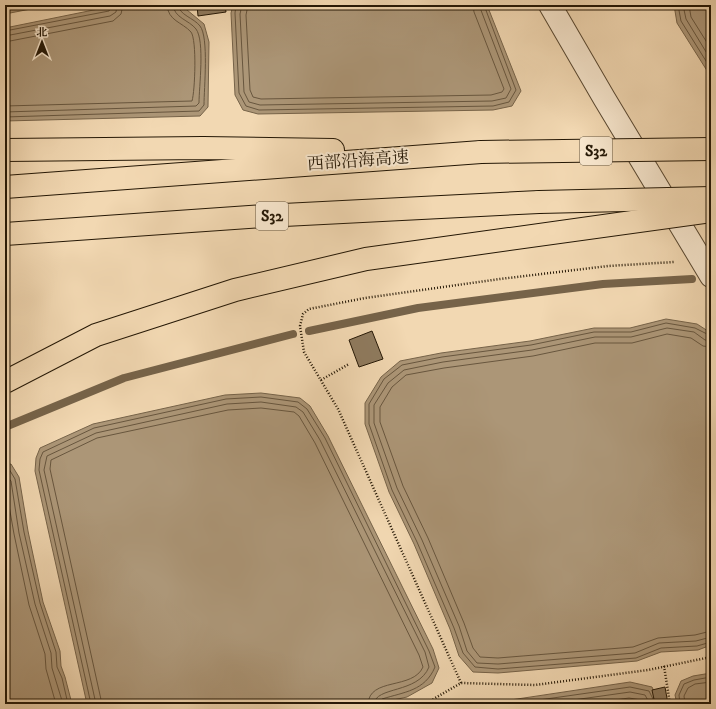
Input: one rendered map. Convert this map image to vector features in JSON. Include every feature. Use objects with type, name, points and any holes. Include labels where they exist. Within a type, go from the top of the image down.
[{"type":"highway","points":[[5,150],[203,148],[480,152]]},
{"type":"highway","name":"西部沿海高速","points":[[5,187],[480,152],[711,150]]},
{"type":"highway","name":"S32","points":[[5,234],[272,216],[539,202],[711,198]]},
{"type":"highway","points":[[5,382],[96,335],[243,288],[366,259],[711,211]]},
{"type":"street","points":[[550,5],[706,268]]},
{"type":"path","points":[[461,683],[338,409],[304,352],[300,320],[303,314],[309,310],[365,298],[608,266],[706,268]]},
{"type":"path","points":[[321,380],[349,364]]},
{"type":"path","points":[[425,704],[461,683],[535,685],[664,666],[711,657]]},
{"type":"path","points":[[664,666],[670,704]]},
{"type":"water","points":[[5,5],[51,5],[5,14]]},
{"type":"water","points":[[118,5],[181,5],[204,24],[209,42],[208,107],[200,116],[5,121],[5,28]]},
{"type":"water","points":[[233,5],[487,5],[521,91],[512,106],[493,110],[258,114],[243,110],[235,95],[231,13]]},
{"type":"water","points":[[674,5],[711,5],[711,77],[677,23]]},
{"type":"water","points":[[666,319],[697,324],[711,333],[711,645],[698,650],[661,652],[637,661],[498,673],[473,672],[459,656],[450,629],[414,544],[389,492],[365,424],[365,403],[381,377],[400,361],[441,353],[530,341],[594,328],[630,328]]},
{"type":"water","points":[[261,393],[300,398],[310,406],[328,436],[433,649],[439,668],[432,683],[407,697],[375,704],[87,704],[35,471],[36,458],[40,448],[93,424],[225,395]]},
{"type":"water","points":[[11,464],[19,477],[28,531],[43,602],[60,651],[61,666],[72,704],[5,704],[5,465]]},
{"type":"water","points":[[711,673],[711,704],[677,704],[675,695],[681,681],[693,676]]},
{"type":"water","points":[[630,682],[652,687],[660,704],[484,704]]},
{"type":"building","points":[[197,5],[225,5],[226,12],[198,16]]},
{"type":"building","points":[[372,331],[383,359],[359,367],[349,340]]},
{"type":"building","points":[[665,687],[668,704],[655,704],[652,690]]},
{"type":"waterway","points":[[309,331],[418,308],[603,284],[692,279]]},
{"type":"waterway","points":[[5,427],[124,378],[293,334]]}]
